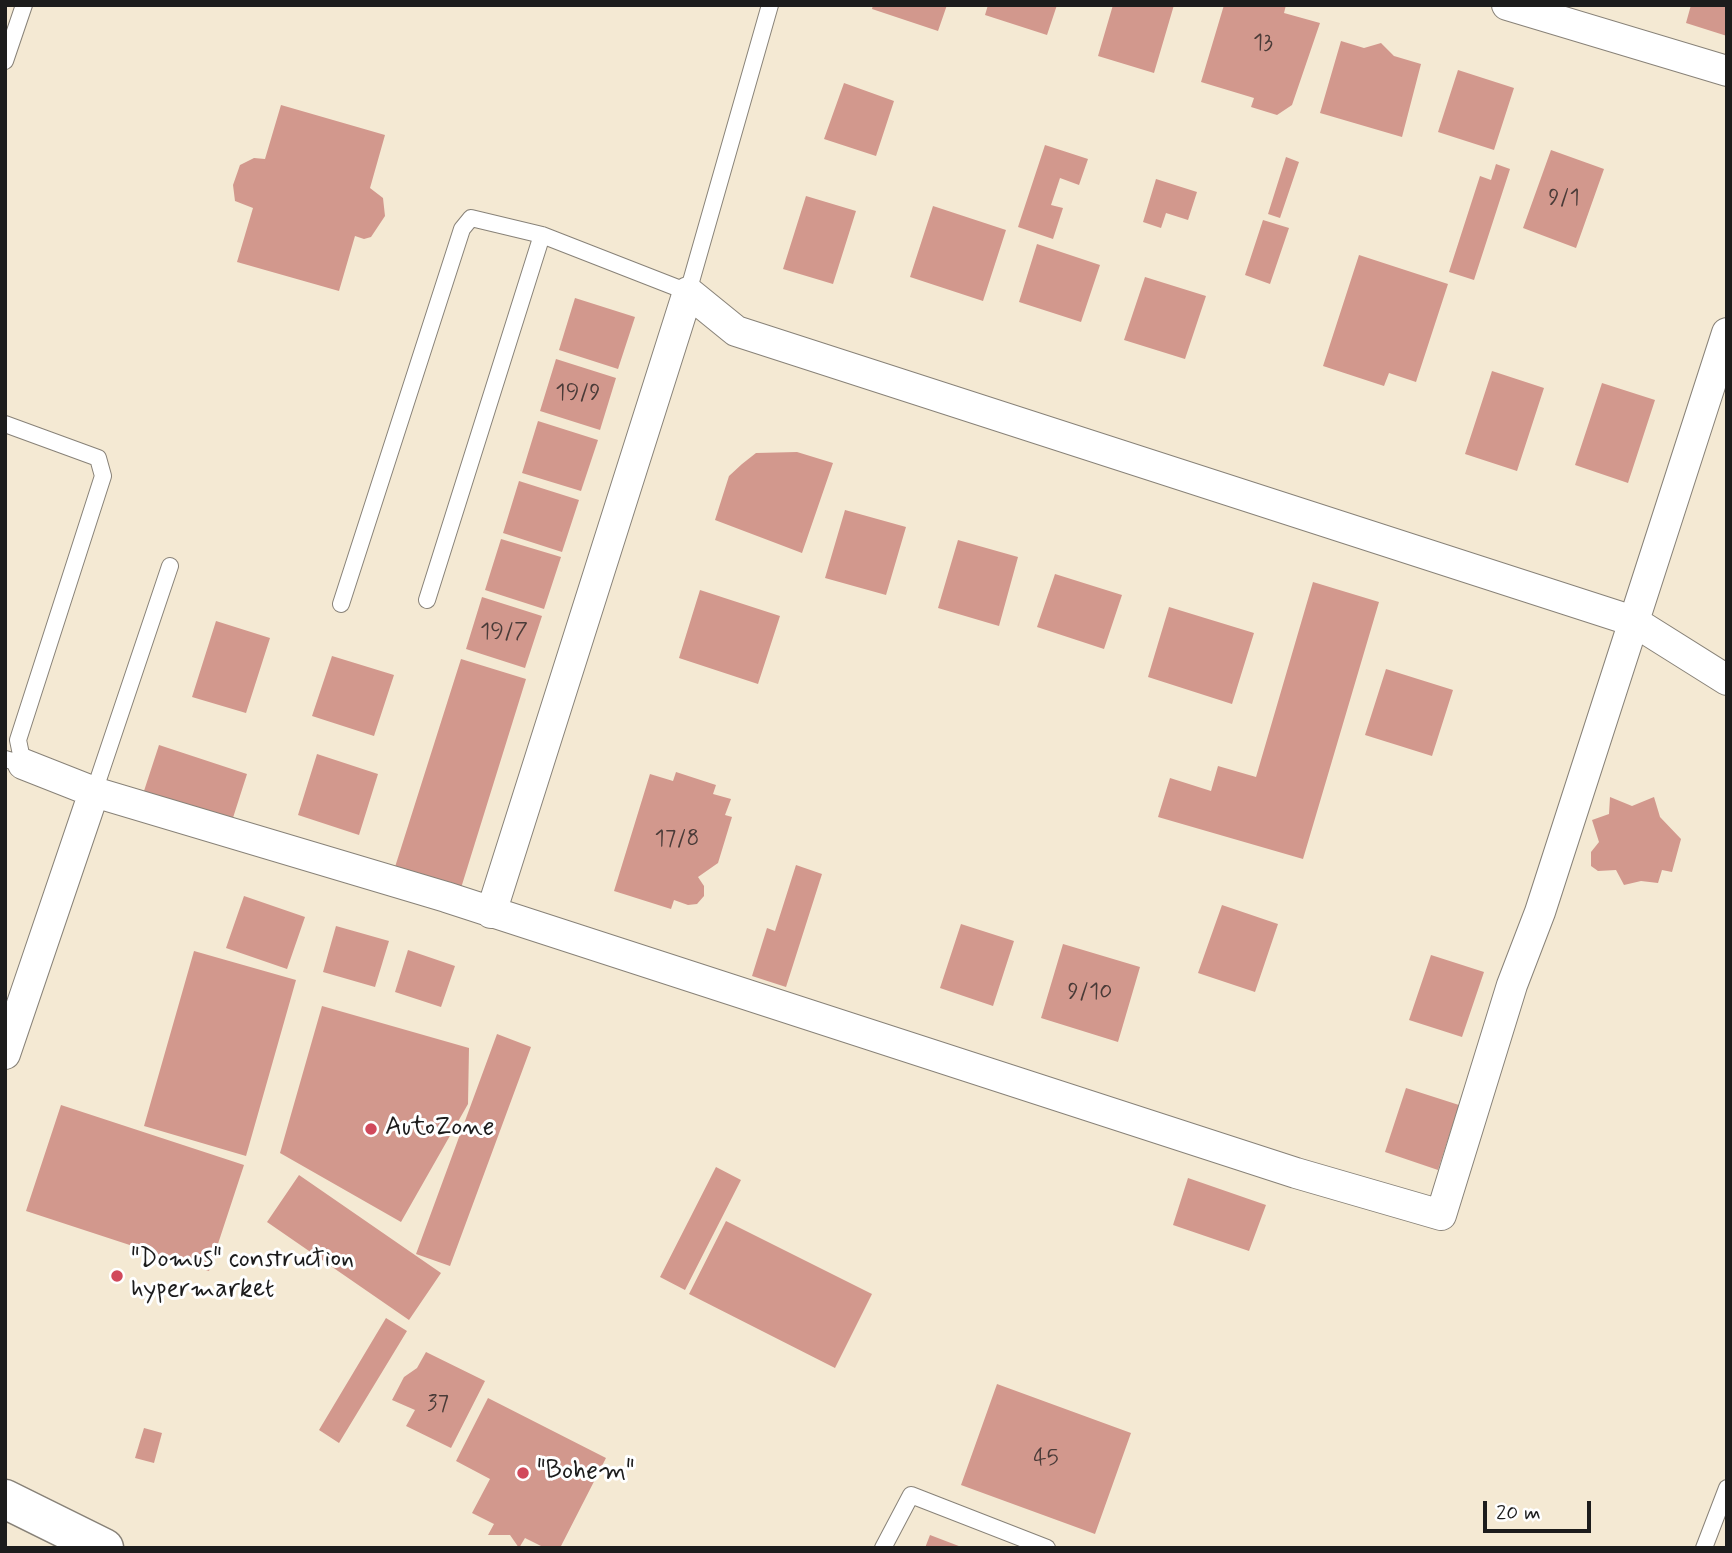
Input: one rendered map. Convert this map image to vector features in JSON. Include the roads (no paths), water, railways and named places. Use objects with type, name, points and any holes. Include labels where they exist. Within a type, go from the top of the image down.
[{"type":"main road","points":[[5,1499],[104,1548]]},
{"type":"street","points":[[1507,5],[1727,71]]},
{"type":"street","points":[[491,914],[688,292],[736,331],[1633,621],[1727,680]]},
{"type":"street","points":[[14,761],[94,792],[491,914],[1296,1173],[1441,1215],[1511,985],[1540,912],[1727,332]]},
{"type":"street","points":[[5,1054],[94,792]]},
{"type":"lane","points":[[5,61],[24,5]]},
{"type":"lane","points":[[341,604],[462,229],[471,218],[542,235],[688,292],[770,5]]},
{"type":"lane","points":[[427,600],[542,235]]},
{"type":"lane","points":[[5,424],[99,458],[103,476],[18,740],[14,761]]},
{"type":"lane","points":[[94,792],[170,566]]},
{"type":"lane","points":[[1704,1548],[1727,1489]]},
{"type":"lane","points":[[883,1548],[911,1495],[1047,1548]]},
{"type":"place","name":"AutoZone","points":[[371,1129]]},
{"type":"place","name":"\"Domus\" construction hypermarket","points":[[117,1276]]},
{"type":"place","name":"\"Bohem\"","points":[[523,1473]]}]
